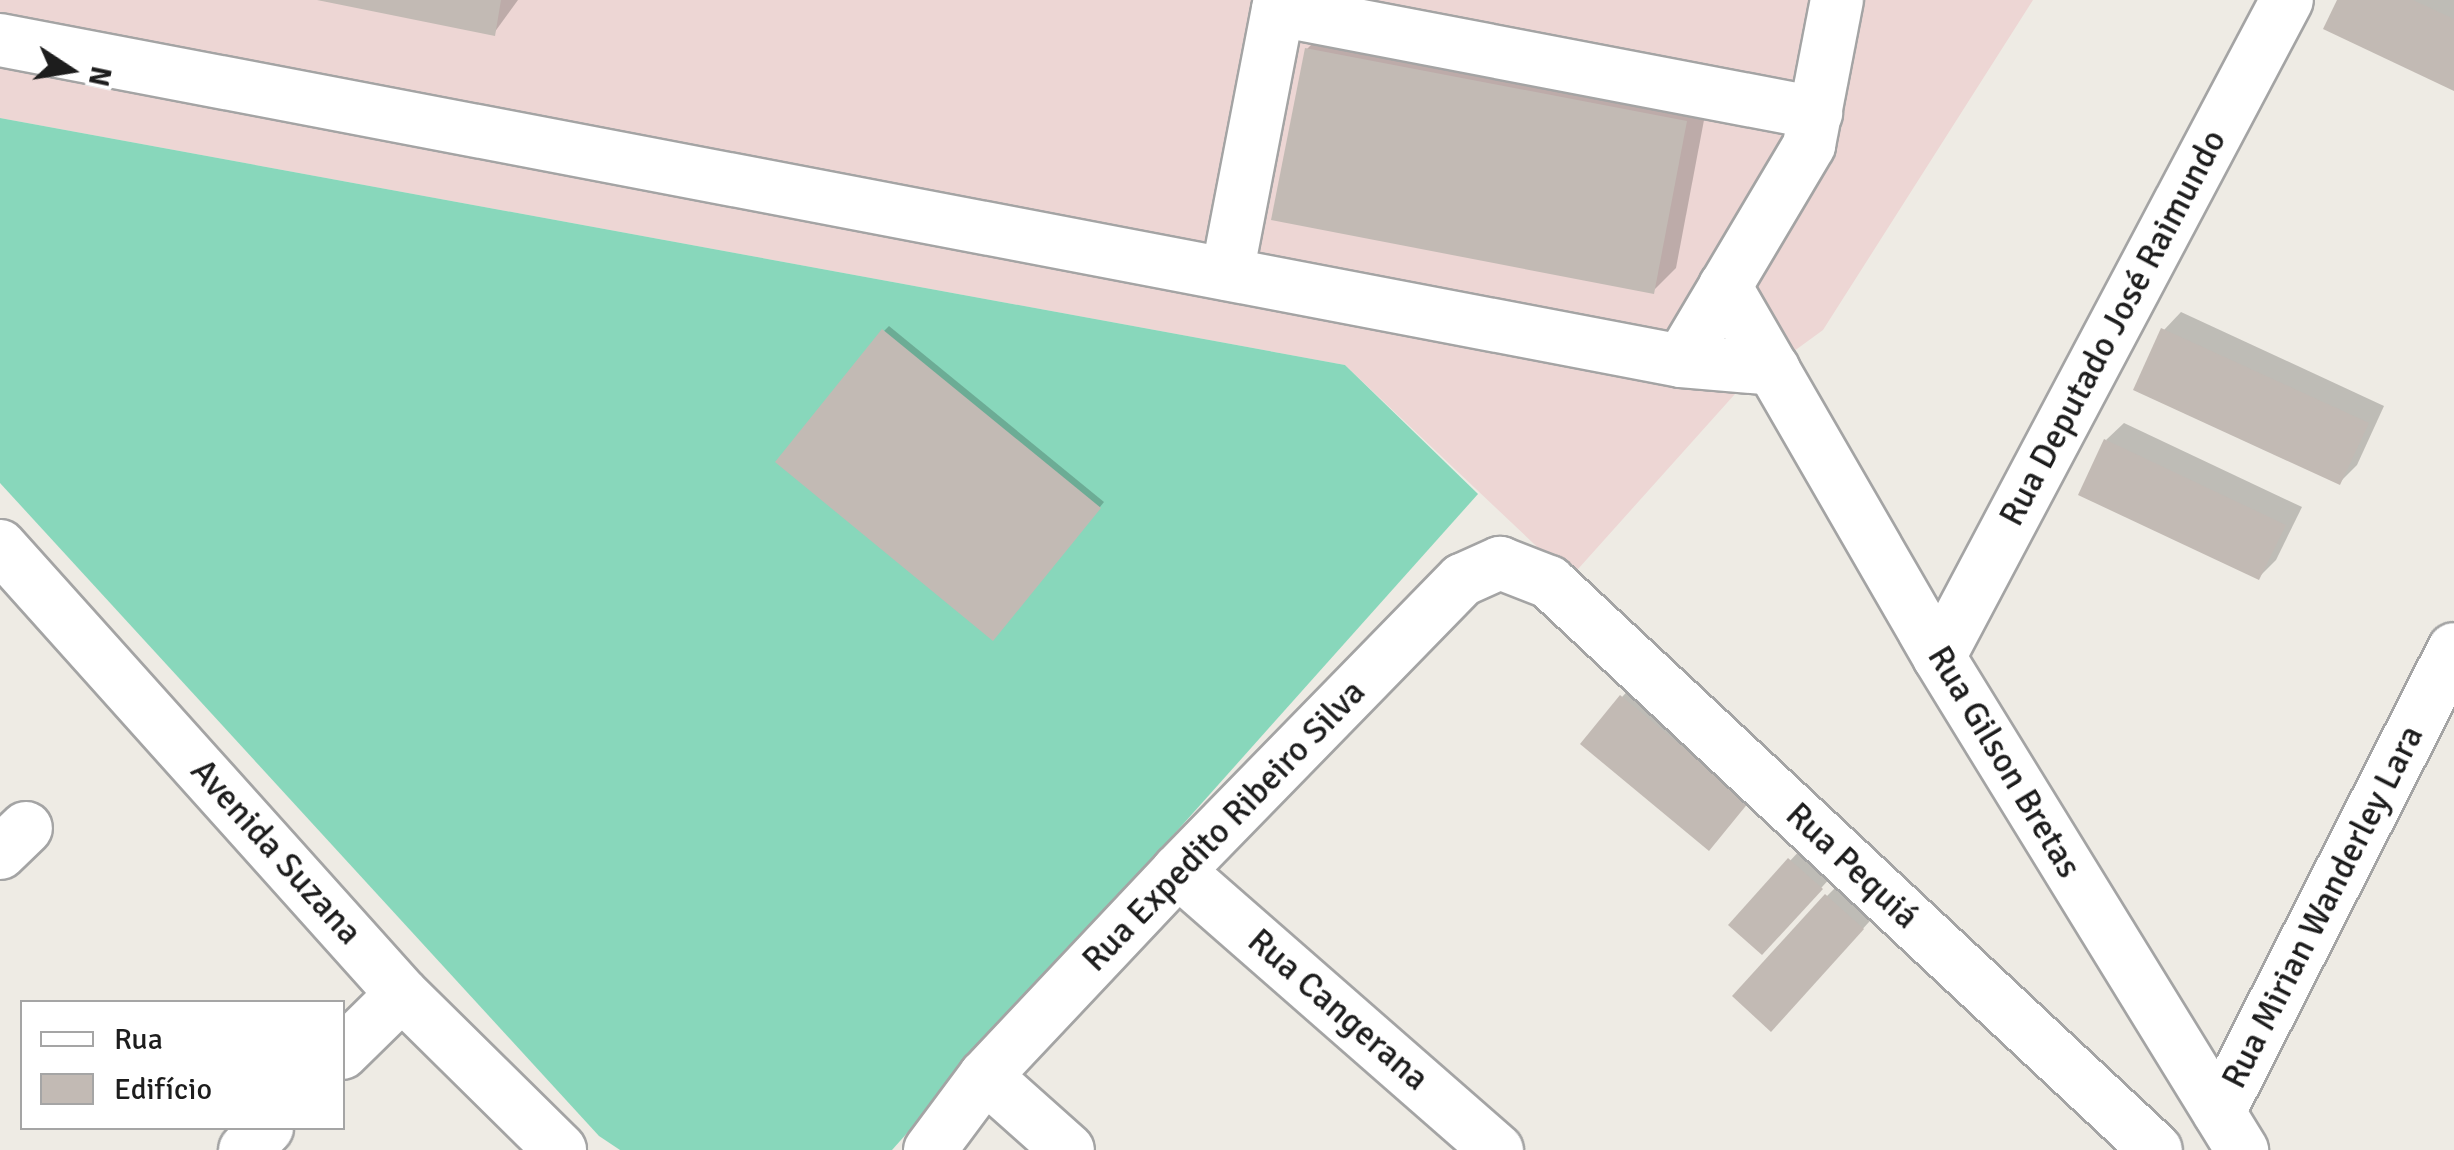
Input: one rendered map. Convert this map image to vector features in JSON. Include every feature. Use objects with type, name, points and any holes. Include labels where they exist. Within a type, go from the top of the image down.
[{"type":"street","points":[[1681,361],[1810,145],[1837,0]]},
{"type":"street","name":"Rua Deputado José Raimundo","points":[[1940,657],[2287,0]]},
{"type":"street","points":[[1227,274],[1278,5],[1816,113]]},
{"type":"street","points":[[0,40],[1681,361],[1774,369]]},
{"type":"street","name":"Rua Gilson Bretas","points":[[1725,286],[1940,657],[2230,1131]]},
{"type":"street","name":"Avenida Suzana","points":[[0,546],[402,994],[560,1150]]},
{"type":"street","name":"Rua Expedito Ribeiro Silva","points":[[930,1150],[985,1076],[1178,870],[1462,580],[1500,563],[1549,582]]},
{"type":"street","name":"Rua Pequiá","points":[[1549,582],[2156,1150]]},
{"type":"street","name":"Rua Mirian Wanderley Lara","points":[[2230,1131],[2454,649]]},
{"type":"street","name":"Rua Cangerana","points":[[1178,870],[1497,1150]]},
{"type":"street","points":[[345,1050],[402,994]]},
{"type":"street","points":[[985,1076],[1068,1150]]},
{"type":"street","points":[[245,1150],[266,1130]]},
{"type":"shaded area","points":[[0,0],[2033,0],[1823,330],[1735,394],[1570,578],[1345,365],[0,118]]},
{"type":"green space","points":[[0,118],[1345,365],[1478,494],[892,1150],[620,1150],[599,1136],[0,483]]},
{"type":"building","points":[[317,0],[501,0],[495,36]]},
{"type":"building","points":[[2337,0],[2413,0],[2454,19],[2454,91],[2323,29]]},
{"type":"building","points":[[1305,48],[1687,121],[1654,294],[1271,220]]},
{"type":"building","points":[[2161,328],[2369,423],[2340,485],[2133,390]]},
{"type":"building","points":[[882,329],[1101,508],[993,641],[775,462]]},
{"type":"building","points":[[2104,439],[2286,525],[2259,580],[2078,495]]},
{"type":"building","points":[[1620,695],[1749,802],[1709,851],[1580,744]]},
{"type":"building","points":[[1788,858],[1823,889],[1762,955],[1728,925]]},
{"type":"building","points":[[1825,894],[1864,929],[1771,1032],[1732,996]]}]
